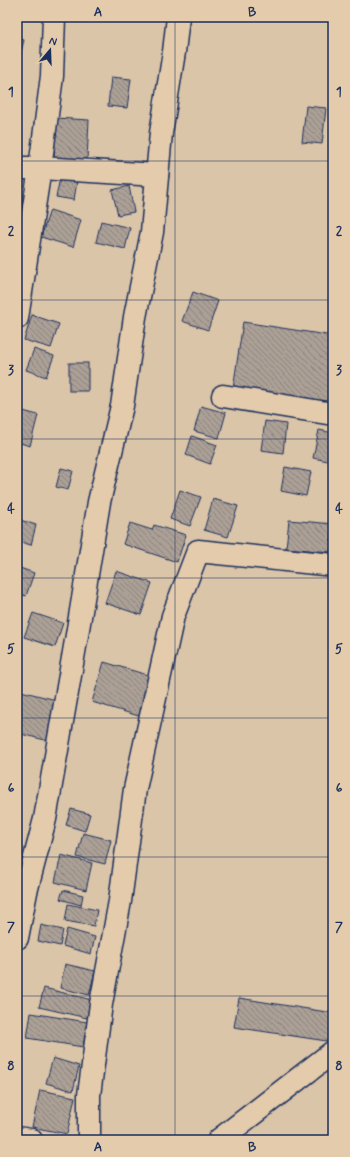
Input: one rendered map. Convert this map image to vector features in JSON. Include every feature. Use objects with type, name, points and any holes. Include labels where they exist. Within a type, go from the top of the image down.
[{"type":"street","points":[[17,318],[20,279],[40,168],[52,76],[54,17]]},
{"type":"street","points":[[17,938],[26,892],[45,819],[78,635],[99,502],[122,406],[135,317],[152,232],[161,133],[178,17]]},
{"type":"street","points":[[17,168],[40,168],[157,176]]},
{"type":"street","points":[[222,396],[333,414]]},
{"type":"street","points":[[89,1140],[89,1095],[101,1004],[120,901],[135,789],[173,616],[198,551],[333,565]]},
{"type":"street","points":[[219,1140],[333,1052]]},
{"type":"street","points":[[17,1138],[31,1140]]},
{"type":"building","points":[[17,38],[24,40],[18,65],[17,64]]},
{"type":"building","points":[[111,77],[131,79],[127,108],[108,106]]},
{"type":"building","points":[[306,106],[326,108],[322,144],[302,142]]},
{"type":"building","points":[[56,118],[89,120],[87,160],[54,158]]},
{"type":"building","points":[[60,178],[77,181],[74,200],[56,197]]},
{"type":"building","points":[[129,186],[134,212],[118,215],[112,190]]},
{"type":"building","points":[[17,196],[23,197],[19,219],[17,219]]},
{"type":"building","points":[[50,210],[81,220],[73,247],[41,237]]},
{"type":"building","points":[[101,221],[130,228],[125,249],[96,242]]},
{"type":"building","points":[[193,292],[218,301],[208,330],[182,321]]},
{"type":"building","points":[[32,315],[59,324],[51,348],[24,340]]},
{"type":"building","points":[[243,322],[333,336],[332,404],[233,389]]},
{"type":"building","points":[[34,349],[54,356],[46,377],[26,370]]},
{"type":"building","points":[[69,363],[88,363],[88,391],[69,391]]},
{"type":"building","points":[[201,406],[226,413],[219,438],[194,431]]},
{"type":"building","points":[[19,410],[38,415],[30,446],[17,442],[17,418]]},
{"type":"building","points":[[265,421],[286,424],[283,453],[261,450]]},
{"type":"building","points":[[319,430],[333,433],[333,462],[313,458]]},
{"type":"building","points":[[192,436],[217,445],[210,464],[186,455]]},
{"type":"building","points":[[285,467],[311,472],[306,496],[281,491]]},
{"type":"building","points":[[61,468],[73,471],[68,490],[56,487]]},
{"type":"building","points":[[180,490],[201,497],[190,526],[170,519]]},
{"type":"building","points":[[213,499],[238,506],[228,537],[204,530]]},
{"type":"building","points":[[17,519],[36,525],[31,545],[17,541]]},
{"type":"building","points":[[289,520],[333,524],[330,552],[286,548]]},
{"type":"building","points":[[130,523],[152,530],[154,525],[186,535],[177,562],[123,544]]},
{"type":"building","points":[[17,567],[34,573],[26,596],[17,593]]},
{"type":"building","points":[[116,571],[152,583],[141,615],[105,603]]},
{"type":"building","points":[[33,613],[63,623],[55,647],[24,637]]},
{"type":"building","points":[[104,662],[154,677],[142,717],[92,702]]},
{"type":"building","points":[[17,690],[60,701],[49,741],[17,733]]},
{"type":"building","points":[[71,809],[90,814],[85,831],[66,825]]},
{"type":"building","points":[[83,833],[111,840],[105,864],[77,857]]},
{"type":"building","points":[[61,855],[92,863],[86,890],[55,882]]},
{"type":"building","points":[[63,890],[83,895],[81,905],[60,899]]},
{"type":"building","points":[[68,904],[97,910],[94,926],[65,921]]},
{"type":"building","points":[[41,925],[63,930],[60,946],[38,941]]},
{"type":"building","points":[[67,929],[95,937],[91,954],[63,946]]},
{"type":"building","points":[[65,964],[95,971],[89,995],[60,988]]},
{"type":"building","points":[[44,988],[92,1000],[87,1018],[39,1007]]},
{"type":"building","points":[[239,998],[333,1013],[333,1042],[234,1027]]},
{"type":"building","points":[[31,1013],[87,1022],[83,1047],[27,1038]]},
{"type":"building","points":[[53,1058],[79,1066],[73,1091],[46,1083]]},
{"type":"building","points":[[40,1090],[75,1097],[67,1134],[32,1127]]}]
